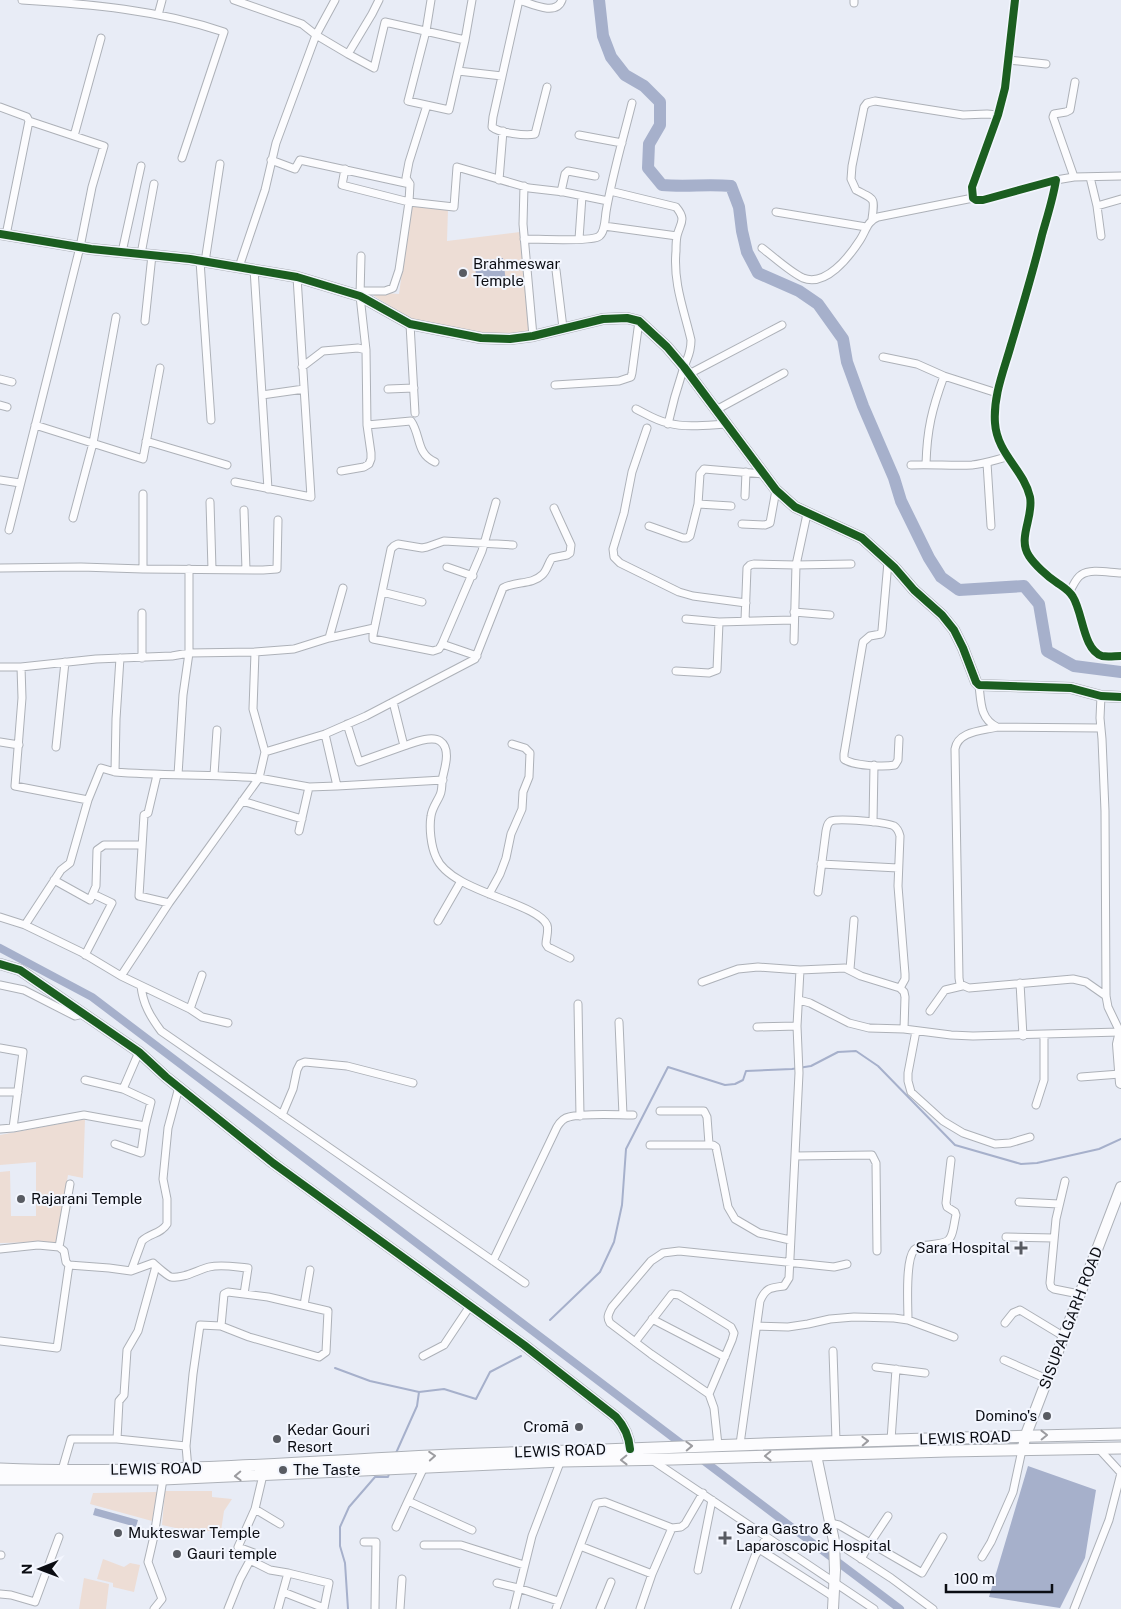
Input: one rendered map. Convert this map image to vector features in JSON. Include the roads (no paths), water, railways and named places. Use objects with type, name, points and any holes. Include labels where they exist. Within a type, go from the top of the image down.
[{"type":"main road","name":"LEWIS ROAD","points":[[0,1479],[163,1479],[260,1470],[561,1456],[668,1447],[1121,1434]]},
{"type":"main road","points":[[816,1442],[816,1455]]},
{"type":"main road","name":"LEWIS ROAD","points":[[561,1456],[672,1460],[1121,1448]]},
{"type":"main road","name":"LEWIS ROAD","points":[[398,1463],[424,1467],[466,1460]]},
{"type":"main road","name":"LEWIS ROAD","points":[[0,1469],[260,1470]]},
{"type":"street","points":[[22,0],[106,4],[199,24],[224,32],[182,158]]},
{"type":"street","points":[[158,15],[162,0]]},
{"type":"street","points":[[234,0],[302,24],[316,35],[374,68],[385,22],[464,40]]},
{"type":"street","points":[[240,266],[265,190],[278,135],[316,35],[335,0]]},
{"type":"street","points":[[348,54],[379,0]]},
{"type":"street","points":[[431,0],[426,31],[408,101],[448,110],[472,0]]},
{"type":"street","points":[[547,87],[535,134],[495,130],[492,127],[519,0],[554,8],[562,0]]},
{"type":"street","points":[[973,198],[972,187],[998,116],[1005,88],[1015,0]]},
{"type":"street","points":[[74,136],[102,38]]},
{"type":"street","points":[[1008,60],[1046,64]]},
{"type":"street","points":[[458,71],[502,76]]},
{"type":"street","points":[[1074,177],[1053,117],[1054,114],[1070,110],[1075,82]]},
{"type":"street","points":[[762,248],[801,277],[816,280],[826,276],[853,252],[872,219],[874,204],[870,196],[856,190],[851,179],[864,108],[867,103],[875,101],[963,115],[988,114],[998,116]]},
{"type":"street","points":[[524,239],[578,239],[596,238],[601,235],[632,103]]},
{"type":"street","points":[[360,293],[385,291],[393,288],[399,270],[409,202],[410,184],[406,178],[409,162],[427,105]]},
{"type":"street","points":[[0,107],[27,117],[30,121],[104,146],[92,187],[80,247],[20,483],[10,530]]},
{"type":"street","points":[[30,121],[3,234],[80,247],[240,266],[297,277],[360,293],[410,324],[481,338],[510,339],[533,336],[603,318],[627,318],[639,321],[667,347],[686,370],[776,490],[795,507],[807,514],[862,538],[942,615],[954,630],[979,685],[981,709],[984,717],[990,724],[997,727]]},
{"type":"street","points":[[499,180],[503,131]]},
{"type":"street","points":[[579,135],[622,143]]},
{"type":"street","points":[[271,160],[295,169],[300,160],[410,184]]},
{"type":"street","points":[[210,420],[202,261],[220,164]]},
{"type":"street","points":[[122,252],[141,166]]},
{"type":"street","points":[[345,169],[342,186],[409,202],[454,207],[457,167],[524,186],[608,201]]},
{"type":"street","points":[[561,192],[565,174],[568,171],[595,176]]},
{"type":"street","points":[[872,219],[973,198],[983,200],[1056,180],[1074,177],[1121,176]]},
{"type":"street","points":[[1090,177],[1097,206],[1101,236]]},
{"type":"street","points":[[1056,180],[1054,196],[1033,272],[997,393],[995,423],[998,437],[1007,457],[1027,488],[1030,499],[1030,518],[1024,538],[1025,548],[1029,556],[1055,582],[1070,591],[1075,600],[1088,643],[1094,652],[1102,656],[1121,656]]},
{"type":"street","points":[[141,254],[154,184]]},
{"type":"street","points":[[524,186],[523,224],[533,336]]},
{"type":"street","points":[[610,191],[676,207],[681,212],[683,218],[677,236],[675,265],[676,279],[691,340],[690,357],[668,424]]},
{"type":"street","points":[[578,239],[582,196]]},
{"type":"street","points":[[1097,206],[1121,199]]},
{"type":"street","points":[[776,212],[866,227]]},
{"type":"street","points":[[604,226],[677,236]]},
{"type":"street","points":[[145,321],[152,255]]},
{"type":"street","points":[[341,471],[364,467],[369,464],[371,453],[366,424],[366,350],[360,293],[361,256]]},
{"type":"street","points":[[254,269],[268,489]]},
{"type":"street","points":[[556,270],[562,328]]},
{"type":"street","points":[[236,482],[311,497],[297,277]]},
{"type":"street","points":[[73,518],[93,443],[116,317]]},
{"type":"street","points":[[555,385],[619,381],[630,377],[639,321]]},
{"type":"street","points":[[410,324],[415,413]]},
{"type":"street","points":[[686,370],[782,325]]},
{"type":"street","points":[[302,367],[323,351],[358,348],[366,350]]},
{"type":"street","points":[[883,357],[917,364],[944,376],[997,393]]},
{"type":"street","points":[[35,425],[143,459],[160,368]]},
{"type":"street","points":[[716,410],[784,373]]},
{"type":"street","points":[[926,464],[929,423],[944,376]]},
{"type":"street","points":[[0,379],[12,382]]},
{"type":"street","points":[[388,389],[414,388]]},
{"type":"street","points":[[262,395],[304,389]]},
{"type":"street","points":[[636,409],[668,424],[727,424]]},
{"type":"street","points":[[366,424],[411,421],[416,428],[419,444],[423,452],[429,459],[435,462]]},
{"type":"street","points":[[647,428],[632,472],[624,513],[613,549],[614,557],[620,563],[678,592],[693,596],[746,603]]},
{"type":"street","points":[[146,441],[227,465]]},
{"type":"street","points":[[911,465],[971,465],[987,463],[1007,457]]},
{"type":"street","points":[[987,463],[991,526]]},
{"type":"street","points":[[649,526],[683,538],[690,536],[698,504],[700,474],[704,469],[765,474]]},
{"type":"street","points":[[745,496],[746,472]]},
{"type":"street","points":[[0,480],[20,483]]},
{"type":"street","points":[[742,524],[764,525],[770,523],[776,490]]},
{"type":"street","points":[[143,494],[143,569]]},
{"type":"street","points":[[210,502],[212,569]]},
{"type":"street","points":[[496,502],[485,542],[473,576],[439,649],[434,650],[373,638],[372,635],[391,549],[394,546],[398,544],[422,548],[444,541],[485,542],[513,544]]},
{"type":"street","points":[[698,504],[731,506]]},
{"type":"street","points":[[265,752],[325,734],[394,702],[472,661],[477,656],[503,588],[508,585],[535,579],[542,575],[552,558],[570,553],[571,545],[554,508]]},
{"type":"street","points":[[244,510],[246,570]]},
{"type":"street","points":[[794,641],[796,565],[807,514]]},
{"type":"street","points":[[0,568],[277,569],[278,520]]},
{"type":"street","points":[[888,562],[882,630],[881,634],[870,636],[863,642],[844,759],[850,762],[891,766],[897,763],[899,739]]},
{"type":"street","points":[[745,620],[747,568],[750,565],[851,564]]},
{"type":"street","points":[[447,567],[473,576]]},
{"type":"street","points":[[178,775],[183,695],[189,653],[189,569]]},
{"type":"street","points":[[1070,591],[1079,576],[1083,574],[1089,572],[1121,573]]},
{"type":"street","points":[[329,638],[343,588]]},
{"type":"street","points":[[382,592],[422,602]]},
{"type":"street","points":[[142,613],[142,658]]},
{"type":"street","points":[[686,620],[719,622],[830,614]]},
{"type":"street","points":[[676,671],[709,673],[717,670],[719,622]]},
{"type":"street","points":[[0,667],[172,656],[189,653],[255,652],[294,649],[329,638],[374,628]]},
{"type":"street","points":[[442,644],[477,656]]},
{"type":"street","points":[[121,976],[169,902],[259,778],[265,752],[253,709],[255,652]]},
{"type":"street","points":[[115,772],[120,658]]},
{"type":"street","points":[[56,747],[65,662]]},
{"type":"street","points":[[21,667],[22,698],[15,786],[88,800]]},
{"type":"street","points":[[979,685],[1071,688],[1101,696],[1121,697]]},
{"type":"street","points":[[1081,1078],[1120,1078],[1118,1044],[1121,1031],[1108,1006],[1106,996],[1105,812],[1101,696]]},
{"type":"street","points":[[394,702],[404,746]]},
{"type":"street","points":[[347,724],[359,762],[424,740],[439,740],[444,745],[447,757],[441,794],[431,816],[430,825],[434,853],[437,860],[442,868],[461,881],[532,913],[545,922],[547,927],[546,944],[548,947],[570,958]]},
{"type":"street","points":[[962,986],[958,978],[955,749],[959,739],[997,727],[1101,728]]},
{"type":"street","points":[[214,775],[217,730]]},
{"type":"street","points":[[325,734],[337,786]]},
{"type":"street","points":[[0,742],[19,745]]},
{"type":"street","points":[[489,894],[506,858],[511,834],[522,809],[523,792],[529,777],[530,753],[526,748],[512,744]]},
{"type":"street","points":[[873,822],[874,765]]},
{"type":"street","points":[[25,924],[61,870],[70,863],[88,800],[101,768],[115,772],[157,775],[214,775],[259,778],[308,787],[442,780]]},
{"type":"street","points":[[157,775],[148,813],[144,815],[139,896],[169,902]]},
{"type":"street","points":[[299,831],[308,787]]},
{"type":"street","points":[[242,801],[302,819]]},
{"type":"street","points":[[818,892],[828,824],[831,821],[873,822],[893,826],[899,832],[898,868],[905,974],[905,980],[900,988]]},
{"type":"street","points":[[54,880],[90,900],[96,886],[97,850],[104,845],[142,844]]},
{"type":"street","points":[[821,864],[898,868]]},
{"type":"street","points":[[438,921],[461,881]]},
{"type":"street","points":[[85,954],[112,903],[93,894]]},
{"type":"street","points":[[0,917],[25,924],[85,954],[121,976],[190,1008],[194,1013],[202,1017],[228,1023]]},
{"type":"street","points":[[850,970],[854,920]]},
{"type":"street","points":[[0,964],[20,970],[139,1052],[272,1162],[524,1345],[616,1417],[626,1431],[630,1449]]},
{"type":"street","points":[[702,982],[738,969],[758,967],[800,970],[845,968],[861,976],[900,988],[904,992],[904,1030]]},
{"type":"street","points":[[740,1444],[760,1301],[764,1292],[770,1288],[784,1286],[787,1282],[790,1261],[799,1073],[797,1026],[800,970]]},
{"type":"street","points":[[190,1008],[202,975]]},
{"type":"street","points":[[930,1011],[945,990],[962,986],[969,988],[1073,979],[1086,982],[1106,996]]},
{"type":"street","points":[[1020,983],[1023,1036]]},
{"type":"street","points":[[0,985],[24,990],[73,1016],[83,1014]]},
{"type":"street","points":[[141,986],[143,999],[152,1019],[161,1031],[525,1282]]},
{"type":"street","points":[[799,1000],[849,1024],[869,1028],[973,1036],[1023,1036],[1121,1031]]},
{"type":"street","points":[[578,1004],[580,1116]]},
{"type":"street","points":[[619,1022],[623,1115]]},
{"type":"street","points":[[757,1027],[797,1026]]},
{"type":"street","points":[[916,1031],[908,1081],[912,1092],[943,1121],[962,1133],[995,1144],[1010,1143],[1030,1137]]},
{"type":"street","points":[[1036,1105],[1044,1080],[1044,1034]]},
{"type":"street","points":[[0,1048],[23,1052],[12,1128]]},
{"type":"street","points":[[123,1089],[139,1052]]},
{"type":"street","points":[[282,1115],[293,1090],[297,1070],[300,1064],[305,1062],[347,1066],[413,1084]]},
{"type":"street","points":[[85,1080],[123,1089],[151,1102],[141,1153],[115,1144]]},
{"type":"street","points":[[131,1271],[142,1241],[159,1232],[167,1224],[164,1171],[168,1128],[179,1087]]},
{"type":"street","points":[[0,1092],[18,1092]]},
{"type":"street","points":[[660,1111],[704,1111],[707,1117],[710,1144]]},
{"type":"street","points":[[0,1129],[84,1115],[145,1126]]},
{"type":"street","points":[[493,1261],[561,1121],[568,1117],[633,1115]]},
{"type":"street","points":[[650,1145],[710,1144],[716,1147],[728,1207],[735,1219],[759,1233],[790,1240]]},
{"type":"street","points":[[794,1156],[872,1155],[876,1163],[876,1251]]},
{"type":"street","points":[[908,1320],[910,1258],[915,1249],[946,1242],[950,1238],[956,1215],[953,1210],[947,1207],[946,1203],[951,1160]]},
{"type":"street","points":[[1065,1181],[1054,1238],[1050,1279],[1051,1287],[1079,1294]]},
{"type":"street","points":[[59,1247],[70,1184]]},
{"type":"street","name":"SISUPALGARH ROAD","points":[[1022,1450],[1079,1294],[1118,1205],[1121,1187]]},
{"type":"street","points":[[1019,1202],[1060,1204]]},
{"type":"street","points":[[1006,1237],[1054,1238]]},
{"type":"street","points":[[0,1249],[38,1246],[59,1247],[64,1251],[68,1266],[57,1348],[0,1341]]},
{"type":"street","points":[[714,1445],[714,1408],[709,1394],[610,1323],[607,1319],[612,1307],[656,1256],[679,1251],[834,1267],[847,1264]]},
{"type":"street","points":[[68,1266],[131,1271],[153,1264],[164,1270],[166,1275],[171,1277],[191,1274],[208,1267],[221,1265],[248,1268],[244,1294]]},
{"type":"street","points":[[118,1438],[119,1401],[124,1395],[127,1350],[138,1331],[156,1266]]},
{"type":"street","points":[[304,1305],[310,1270]]},
{"type":"street","points":[[188,1469],[186,1446],[200,1325],[221,1326],[249,1337],[319,1357],[326,1352],[328,1311],[304,1305],[268,1297],[228,1292],[224,1294],[221,1326]]},
{"type":"street","points":[[635,1342],[672,1294],[679,1295],[731,1327],[733,1330],[732,1340],[709,1394]]},
{"type":"street","points":[[423,1356],[444,1345],[470,1306]]},
{"type":"street","points":[[1006,1323],[1014,1312],[1020,1310],[1063,1336]]},
{"type":"street","points":[[757,1326],[788,1326],[854,1317],[894,1318],[908,1320],[954,1337]]},
{"type":"street","points":[[652,1319],[725,1357]]},
{"type":"street","points":[[833,1351],[836,1442]]},
{"type":"street","points":[[1004,1360],[1047,1379]]},
{"type":"street","points":[[876,1367],[925,1373]]},
{"type":"street","points":[[891,1440],[896,1369]]},
{"type":"street","points":[[62,1470],[71,1439],[118,1438],[186,1446]]},
{"type":"street","points":[[1074,1609],[1109,1520],[1121,1473],[1099,1449]]},
{"type":"street","points":[[982,1557],[992,1542],[1013,1492],[1022,1450]]},
{"type":"street","points":[[816,1455],[834,1546],[835,1582],[833,1609]]},
{"type":"street","points":[[514,1609],[535,1527],[561,1456]]},
{"type":"street","points":[[652,1460],[874,1609]]},
{"type":"street","points":[[396,1527],[424,1467]]},
{"type":"street","points":[[228,1609],[240,1579],[254,1553],[238,1547],[255,1509],[260,1470]]},
{"type":"street","points":[[154,1609],[162,1600],[148,1562],[163,1479]]},
{"type":"street","points":[[556,1609],[598,1502],[605,1502],[672,1528],[681,1527],[685,1524],[703,1493]]},
{"type":"street","points":[[698,1570],[712,1500]]},
{"type":"street","points":[[408,1501],[472,1530]]},
{"type":"street","points":[[255,1509],[280,1524]]},
{"type":"street","points":[[861,1559],[888,1516]]},
{"type":"street","points":[[830,1523],[839,1525],[922,1573],[943,1537]]},
{"type":"street","points":[[640,1609],[652,1574],[672,1528]]},
{"type":"street","points":[[0,1594],[35,1602],[59,1537]]},
{"type":"street","points":[[735,1609],[750,1569],[766,1538]]},
{"type":"street","points":[[364,1542],[376,1542],[375,1609]]},
{"type":"street","points":[[424,1545],[461,1545],[524,1565]]},
{"type":"street","points":[[580,1546],[652,1574]]},
{"type":"street","points":[[834,1546],[861,1559],[891,1578],[932,1609]]},
{"type":"street","points":[[759,1549],[834,1597]]},
{"type":"street","points":[[250,1560],[270,1570],[328,1583],[324,1609],[283,1592]]},
{"type":"street","points":[[278,1609],[288,1573]]},
{"type":"street","points":[[400,1609],[402,1579]]},
{"type":"street","points":[[600,1609],[611,1582]]},
{"type":"street","points":[[497,1583],[558,1601]]},
{"type":"water","points":[[503,258],[506,282],[478,286],[474,262]]},
{"type":"water","points":[[1028,1466],[1096,1490],[1085,1558],[1060,1608],[989,1597]]},
{"type":"water","points":[[95,1508],[138,1520],[136,1527],[93,1515]]},
{"type":"waterway","points":[[599,0],[603,36],[611,57],[625,75],[644,86],[660,102],[660,125],[649,144],[648,168],[662,185],[731,186],[739,207],[747,252],[758,273],[799,291],[818,304],[843,339],[847,362],[863,406],[894,478],[901,501],[929,558],[941,577],[959,590],[1024,586],[1039,604],[1047,651],[1074,666],[1121,672]]},
{"type":"waterway","points":[[0,948],[92,997],[687,1448]]},
{"type":"waterway","points":[[550,1320],[600,1272],[614,1242],[622,1205],[626,1149],[668,1067],[725,1085],[735,1084],[743,1080],[746,1071],[792,1069],[811,1066],[838,1052],[856,1051],[878,1066],[955,1145],[1021,1164],[1037,1163],[1099,1149],[1121,1139]]},
{"type":"waterway","points":[[396,1453],[417,1406],[419,1392],[444,1389],[476,1399],[490,1372],[521,1356]]},
{"type":"waterway","points":[[335,1368],[370,1381],[419,1392]]},
{"type":"waterway","points":[[700,1458],[900,1609]]},
{"type":"waterway","points":[[348,1609],[345,1563],[340,1546],[340,1527],[349,1507],[375,1477],[388,1477],[389,1474]]},
{"type":"place","name":"Brahmeswar Temple","points":[[463,273]]},
{"type":"place","name":"Rajarani Temple","points":[[21,1199]]},
{"type":"place","name":"Sara Hospital","points":[[1021,1248]]},
{"type":"place","name":"Domino's","points":[[1047,1416]]},
{"type":"place","name":"Cromā","points":[[579,1427]]},
{"type":"place","name":"Kedar Gouri Resort","points":[[277,1439]]},
{"type":"place","name":"The Taste","points":[[283,1470]]},
{"type":"place","name":"Mukteswar Temple","points":[[118,1533]]},
{"type":"place","name":"Sara Gastro & Laparoscopic Hospital","points":[[725,1538]]},
{"type":"place","name":"Gauri temple","points":[[177,1554]]}]
